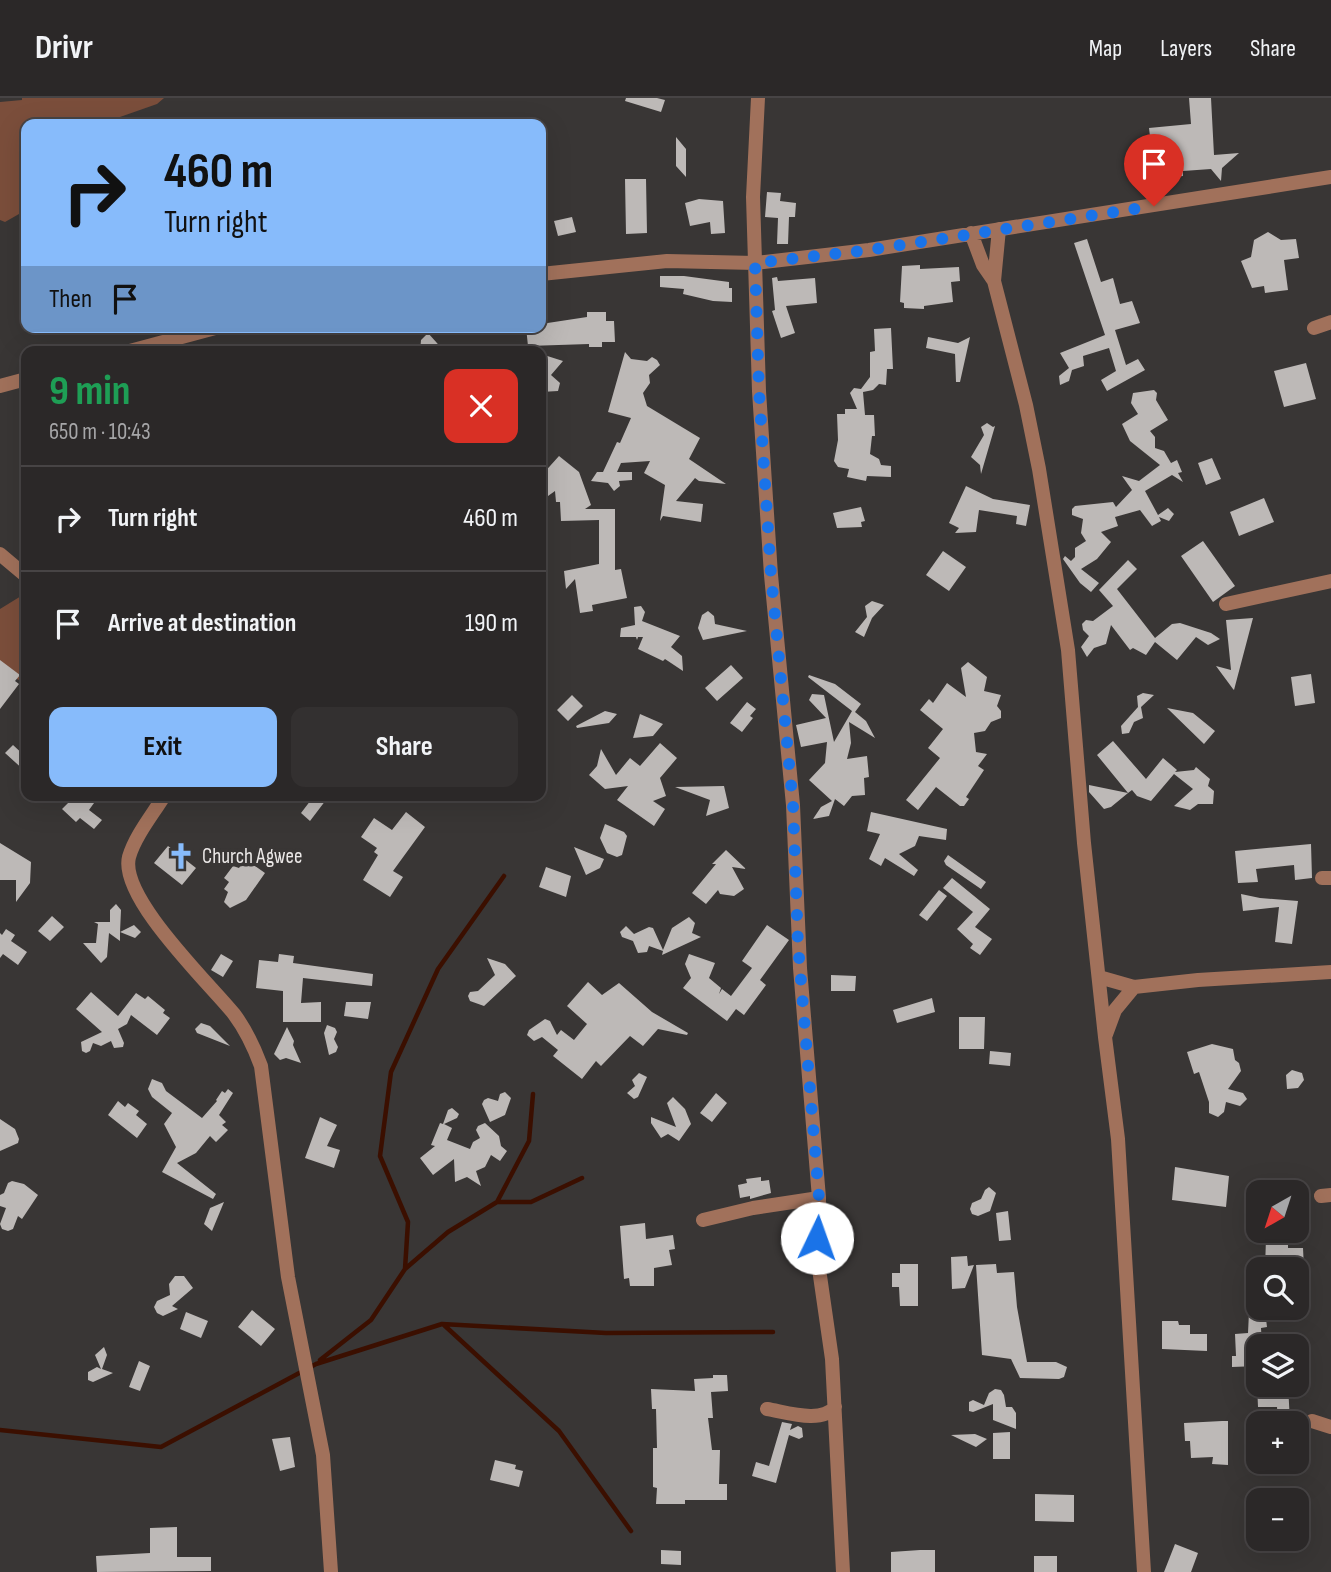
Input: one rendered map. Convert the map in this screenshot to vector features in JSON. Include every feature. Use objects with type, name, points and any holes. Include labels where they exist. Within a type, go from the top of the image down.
[{"type":"street","points":[[758,98],[753,197],[759,391],[771,575],[793,805],[798,945],[819,1198],[818,1262],[832,1359],[843,1572]]},
{"type":"street","points":[[546,273],[667,261],[755,263],[869,250],[1331,177]]},
{"type":"street","points":[[999,229],[994,281],[1034,443],[1068,650],[1084,843],[1118,1139],[1144,1572]]},
{"type":"street","points":[[971,233],[983,265],[994,281]]},
{"type":"street","points":[[1314,328],[1331,322]]},
{"type":"street","points":[[148,346],[197,333]]},
{"type":"street","points":[[0,386],[21,380]]},
{"type":"street","points":[[0,554],[21,572]]},
{"type":"street","points":[[1226,604],[1331,581]]},
{"type":"street","points":[[161,801],[129,857],[129,879],[155,921],[240,1022],[261,1066],[288,1277],[323,1455],[331,1572]]},
{"type":"street","points":[[1099,977],[1134,987],[1331,972]]},
{"type":"street","points":[[1105,1037],[1115,1010],[1134,987]]},
{"type":"street","points":[[703,1220],[753,1208],[819,1198]]},
{"type":"street","points":[[766,1409],[821,1416],[831,1413],[835,1407]]},
{"type":"street","points":[[1312,1421],[1331,1427]]},
{"type":"shaded area","points":[[164,98],[157,104],[114,119],[21,119],[21,213],[5,222],[0,220],[0,102]]},
{"type":"shaded area","points":[[21,596],[19,680],[0,671],[0,609]]},
{"type":"building","points":[[626,98],[665,100],[661,112],[625,101]]},
{"type":"building","points":[[1189,98],[1211,98],[1214,155],[1239,153],[1222,168],[1221,181],[1211,169],[1183,171],[1183,176],[1155,179],[1149,128],[1191,124]]},
{"type":"building","points":[[676,137],[686,149],[686,177],[676,166]]},
{"type":"building","points":[[625,179],[646,179],[647,233],[626,234]]},
{"type":"building","points":[[767,192],[781,193],[780,201],[796,203],[795,217],[789,217],[788,244],[777,244],[778,218],[765,217]]},
{"type":"building","points":[[699,199],[723,201],[725,233],[711,234],[710,222],[690,226],[685,203]]},
{"type":"building","points":[[572,217],[576,232],[558,236],[554,221]]},
{"type":"building","points":[[1268,232],[1281,240],[1296,239],[1299,258],[1284,260],[1288,290],[1265,293],[1264,286],[1252,288],[1241,261],[1251,257],[1254,240]]},
{"type":"building","points":[[1087,239],[1101,282],[1113,278],[1120,304],[1132,301],[1140,323],[1115,330],[1126,365],[1138,359],[1145,370],[1107,391],[1101,380],[1116,371],[1109,348],[1083,356],[1084,366],[1072,370],[1069,381],[1060,385],[1059,376],[1069,368],[1060,353],[1105,335],[1074,243]]},
{"type":"building","points":[[920,265],[920,269],[959,267],[960,281],[951,282],[953,302],[924,306],[924,309],[904,308],[904,303],[900,302],[902,266]]},
{"type":"building","points":[[660,276],[729,282],[732,302],[683,294],[684,289],[660,287]]},
{"type":"building","points":[[777,277],[778,281],[815,278],[817,303],[786,306],[795,333],[781,338],[772,311],[775,310],[772,278]]},
{"type":"building","points":[[587,312],[606,312],[606,321],[614,321],[615,342],[602,342],[602,347],[589,347],[589,344],[528,346],[527,333],[546,333],[546,323],[587,317]]},
{"type":"building","points":[[891,328],[893,369],[887,369],[886,385],[879,384],[873,390],[863,392],[865,415],[874,415],[875,436],[872,436],[870,454],[879,459],[881,465],[891,466],[891,477],[867,476],[866,481],[847,477],[849,469],[838,467],[834,461],[838,440],[837,414],[845,414],[845,409],[857,409],[850,393],[854,388],[861,389],[870,377],[870,352],[875,351],[874,329]]},
{"type":"building","points":[[428,333],[440,346],[420,346],[421,340]]},
{"type":"building","points":[[928,337],[958,343],[970,337],[960,382],[956,382],[955,354],[926,348]]},
{"type":"building","points":[[625,352],[631,359],[647,361],[652,357],[657,360],[660,365],[649,375],[650,383],[643,393],[647,406],[700,438],[689,459],[726,484],[699,481],[695,478],[676,501],[703,504],[701,522],[663,516],[660,521],[665,485],[644,473],[650,461],[621,463],[617,472],[632,472],[632,480],[619,481],[620,486],[614,491],[608,483],[591,481],[597,472],[603,472],[631,418],[608,412]]},
{"type":"building","points":[[546,356],[563,361],[551,375],[560,383],[558,391],[546,392]]},
{"type":"building","points":[[1306,363],[1316,399],[1284,407],[1274,371]]},
{"type":"building","points":[[1154,390],[1157,393],[1156,400],[1168,420],[1150,431],[1155,437],[1155,448],[1164,451],[1171,463],[1177,460],[1182,472],[1178,473],[1183,482],[1172,475],[1145,491],[1158,515],[1168,508],[1174,514],[1169,521],[1159,517],[1161,521],[1152,526],[1140,510],[1115,517],[1118,526],[1101,532],[1111,542],[1097,559],[1081,569],[1099,583],[1091,592],[1080,583],[1063,559],[1065,556],[1071,561],[1075,557],[1075,548],[1086,541],[1081,533],[1083,519],[1072,515],[1072,509],[1075,506],[1113,502],[1116,507],[1132,490],[1122,476],[1139,481],[1160,465],[1130,441],[1122,424],[1138,414],[1131,403],[1133,393]]},
{"type":"building","points":[[987,423],[995,426],[981,474],[980,465],[971,457],[984,435],[981,427]]},
{"type":"building","points":[[559,456],[579,472],[591,505],[585,509],[615,509],[615,570],[621,569],[627,598],[592,605],[593,611],[580,613],[575,579],[566,589],[564,571],[599,564],[599,520],[561,521],[560,502],[556,502],[555,491],[546,497],[546,470]]},
{"type":"building","points":[[1212,458],[1221,479],[1206,485],[1198,463]]},
{"type":"building","points":[[966,486],[993,499],[1030,505],[1026,526],[1016,524],[1017,516],[979,510],[976,532],[955,533],[959,528],[949,523]]},
{"type":"building","points":[[1264,498],[1274,522],[1239,536],[1230,512]]},
{"type":"building","points":[[861,507],[865,521],[861,522],[862,527],[837,528],[833,513]]},
{"type":"building","points":[[1203,541],[1235,586],[1213,602],[1181,556]]},
{"type":"building","points":[[943,551],[966,567],[949,591],[926,575]]},
{"type":"building","points":[[1128,560],[1137,569],[1117,589],[1155,638],[1172,624],[1180,623],[1211,633],[1220,639],[1208,645],[1196,637],[1177,660],[1155,642],[1146,655],[1133,648],[1130,650],[1111,625],[1106,644],[1094,648],[1087,657],[1081,647],[1089,636],[1083,630],[1082,624],[1086,620],[1093,621],[1113,606],[1099,590]]},
{"type":"building","points":[[872,601],[884,605],[872,618],[864,637],[855,632],[867,617],[865,606]]},
{"type":"building","points":[[641,606],[645,612],[642,621],[680,636],[671,647],[682,656],[683,671],[665,659],[663,661],[638,649],[643,637],[638,637],[637,640],[636,637],[620,637],[621,628],[635,625],[634,607]]},
{"type":"building","points":[[708,611],[714,616],[715,624],[747,631],[703,640],[698,628],[702,615]]},
{"type":"building","points":[[1253,618],[1234,690],[1216,666],[1231,670],[1226,620]]},
{"type":"building","points":[[0,660],[20,675],[15,681],[19,684],[0,709]]},
{"type":"building","points":[[968,662],[987,677],[984,691],[1001,695],[997,706],[1001,711],[1001,718],[991,722],[985,731],[974,733],[976,752],[987,754],[978,766],[984,770],[966,797],[969,799],[964,806],[960,806],[936,787],[918,810],[906,800],[940,758],[928,748],[943,729],[920,710],[929,699],[933,703],[947,683],[966,697],[961,668]]},
{"type":"building","points":[[731,665],[743,678],[717,701],[705,688]]},
{"type":"building","points":[[1311,674],[1315,703],[1295,706],[1291,677]]},
{"type":"building","points":[[809,675],[835,684],[861,704],[855,712],[866,721],[875,738],[849,722],[851,743],[847,759],[867,756],[869,777],[864,778],[865,795],[852,796],[844,806],[835,799],[829,816],[813,819],[821,807],[832,801],[809,780],[825,763],[827,742],[801,747],[796,725],[826,718],[809,700],[812,694],[824,695],[834,742],[852,711],[808,677]]},
{"type":"building","points":[[1143,693],[1154,695],[1141,707],[1143,718],[1134,722],[1129,733],[1122,734],[1121,726],[1138,707],[1137,696]]},
{"type":"building","points":[[572,695],[583,706],[568,721],[557,710]]},
{"type":"building","points":[[747,702],[756,709],[750,716],[753,718],[742,732],[730,723]]},
{"type":"building","points":[[1167,708],[1193,713],[1215,731],[1204,744]]},
{"type":"building","points":[[605,711],[617,714],[609,723],[577,728],[576,726]]},
{"type":"building","points":[[640,714],[663,724],[653,736],[633,738]]},
{"type":"building","points":[[1113,741],[1146,779],[1163,758],[1177,770],[1175,772],[1194,770],[1196,767],[1210,779],[1208,786],[1214,791],[1213,804],[1198,804],[1190,810],[1174,806],[1193,789],[1174,774],[1151,801],[1137,796],[1132,790],[1128,793],[1097,755]]},
{"type":"building","points":[[660,743],[677,758],[660,778],[666,796],[653,801],[665,809],[654,826],[617,800],[628,786],[605,789],[589,775],[597,766],[601,749],[616,775],[630,758],[640,766]]},
{"type":"building","points":[[13,745],[21,752],[21,767],[5,753]]},
{"type":"building","points":[[1089,785],[1128,793],[1111,807],[1104,809],[1089,792]]},
{"type":"building","points":[[724,786],[729,808],[706,816],[710,800],[675,787]]},
{"type":"building","points":[[70,801],[95,801],[89,810],[102,820],[94,829],[80,818],[76,822],[62,809]]},
{"type":"building","points":[[310,801],[325,801],[310,821],[301,813]]},
{"type":"building","points":[[406,812],[425,827],[393,871],[403,877],[390,897],[363,880],[378,855],[374,852],[377,848],[361,837],[374,818],[392,830]]},
{"type":"building","points":[[871,812],[947,829],[946,840],[919,836],[915,846],[899,854],[918,870],[914,876],[885,858],[881,866],[869,859],[880,834],[867,831]]},
{"type":"building","points":[[605,824],[627,836],[622,855],[617,857],[607,853],[600,838]]},
{"type":"building","points":[[0,843],[31,862],[30,883],[16,902],[16,880],[0,880]]},
{"type":"building","points":[[1311,844],[1312,878],[1295,880],[1294,865],[1256,869],[1258,882],[1238,883],[1235,851]]},
{"type":"building","points":[[168,846],[196,868],[182,885],[154,863]]},
{"type":"building","points":[[574,847],[604,859],[600,868],[586,875]]},
{"type":"building","points":[[726,850],[746,869],[732,867],[744,889],[734,896],[720,894],[718,890],[706,904],[692,893],[716,864],[712,864]]},
{"type":"building","points":[[948,855],[986,882],[981,889],[946,865],[944,861]]},
{"type":"building","points":[[245,859],[265,873],[246,900],[230,908],[224,902],[228,892],[224,889],[229,882],[224,878],[233,866],[239,868]]},
{"type":"building","points":[[546,867],[571,876],[566,897],[539,887]]},
{"type":"building","points":[[952,878],[990,909],[975,927],[992,939],[980,955],[970,948],[973,944],[957,929],[973,912],[943,888]]},
{"type":"building","points":[[939,890],[947,896],[927,921],[919,915]]},
{"type":"building","points":[[1241,894],[1298,901],[1292,944],[1275,942],[1279,907],[1243,911]]},
{"type":"building","points":[[116,904],[121,910],[120,941],[109,933],[107,957],[101,963],[83,943],[96,943],[98,924],[94,922],[110,922],[110,910]]},
{"type":"building","points":[[52,916],[64,927],[50,941],[38,931]]},
{"type":"building","points":[[689,917],[695,923],[692,933],[701,937],[662,955],[663,951],[649,946],[647,952],[638,953],[633,941],[622,937],[620,932],[626,926],[634,934],[649,927],[653,928],[663,950],[672,928]]},
{"type":"building","points":[[134,925],[141,932],[135,938],[120,932]]},
{"type":"building","points":[[767,925],[789,940],[760,980],[766,985],[744,1015],[736,1009],[727,1021],[683,988],[691,978],[685,964],[689,954],[715,963],[709,978],[721,988],[719,994],[722,989],[731,996],[752,968],[742,961]]},
{"type":"building","points":[[6,929],[15,935],[11,941],[27,952],[18,965],[3,954],[0,958],[0,933],[2,935]]},
{"type":"building","points":[[221,954],[233,961],[223,977],[211,970]]},
{"type":"building","points":[[279,954],[294,956],[293,963],[373,974],[372,986],[303,978],[301,1003],[321,1002],[321,1022],[283,1022],[283,991],[256,988],[259,960],[278,962]]},
{"type":"building","points":[[487,958],[505,964],[516,976],[484,1006],[470,1001],[468,996],[470,992],[478,991],[495,975]]},
{"type":"building","points":[[831,975],[856,976],[855,991],[831,991]]},
{"type":"building","points":[[588,982],[602,995],[619,983],[652,1012],[688,1033],[687,1035],[658,1029],[643,1046],[630,1036],[601,1066],[596,1061],[582,1079],[553,1056],[558,1050],[542,1037],[534,1041],[527,1035],[529,1030],[545,1019],[550,1021],[557,1035],[561,1030],[574,1040],[587,1024],[567,1006]]},
{"type":"building","points":[[91,992],[118,1016],[136,993],[145,999],[148,996],[165,1010],[163,1013],[170,1018],[157,1035],[131,1015],[127,1024],[118,1029],[123,1047],[114,1048],[111,1041],[101,1046],[93,1043],[90,1051],[86,1053],[82,1051],[81,1042],[102,1032],[76,1009]]},
{"type":"building","points":[[932,998],[935,1012],[897,1023],[893,1010]]},
{"type":"building","points":[[346,1002],[371,1002],[368,1019],[344,1016]]},
{"type":"building","points":[[959,1017],[985,1017],[984,1049],[959,1049]]},
{"type":"building","points":[[201,1023],[210,1026],[230,1046],[197,1033],[195,1029]]},
{"type":"building","points":[[327,1025],[335,1028],[337,1032],[334,1039],[338,1047],[336,1052],[329,1055],[324,1033]]},
{"type":"building","points":[[287,1027],[301,1063],[286,1058],[280,1060],[274,1054]]},
{"type":"building","points":[[1212,1044],[1233,1049],[1241,1071],[1228,1089],[1243,1093],[1247,1099],[1240,1106],[1226,1102],[1224,1112],[1218,1117],[1209,1113],[1209,1102],[1199,1072],[1194,1074],[1187,1052]]},
{"type":"building","points":[[990,1051],[1011,1053],[1010,1066],[989,1064]]},
{"type":"building","points":[[1292,1070],[1302,1073],[1304,1080],[1298,1088],[1287,1089],[1286,1075]]},
{"type":"building","points":[[639,1073],[647,1077],[638,1097],[634,1099],[627,1093],[635,1086],[632,1080]]},
{"type":"building","points":[[152,1079],[162,1083],[166,1091],[202,1118],[222,1091],[225,1093],[228,1089],[233,1093],[219,1115],[226,1122],[222,1125],[228,1130],[216,1142],[210,1136],[196,1153],[177,1163],[216,1194],[213,1199],[162,1172],[176,1147],[164,1124],[172,1113],[152,1097],[148,1089]]},
{"type":"building","points":[[505,1092],[511,1098],[505,1115],[490,1122],[482,1104],[484,1100],[488,1098],[498,1101],[500,1094]]},
{"type":"building","points":[[716,1093],[727,1103],[712,1122],[700,1113]]},
{"type":"building","points":[[673,1097],[685,1109],[691,1124],[679,1141],[668,1134],[661,1138],[651,1123],[651,1117],[676,1127],[667,1103]]},
{"type":"building","points":[[118,1101],[125,1107],[128,1103],[139,1111],[136,1115],[147,1124],[137,1138],[108,1115]]},
{"type":"building","points":[[452,1108],[459,1114],[457,1118],[444,1124],[452,1128],[447,1140],[470,1149],[473,1142],[480,1138],[476,1130],[478,1126],[485,1123],[499,1136],[501,1146],[507,1151],[500,1161],[491,1155],[485,1167],[476,1171],[481,1186],[467,1177],[455,1182],[454,1159],[433,1175],[420,1158],[435,1146],[431,1145],[440,1123],[443,1124],[448,1110]]},
{"type":"building","points":[[320,1117],[337,1125],[327,1146],[340,1150],[334,1168],[305,1158]]},
{"type":"building","points":[[0,1119],[15,1129],[19,1139],[18,1143],[0,1151]]},
{"type":"building","points":[[1175,1167],[1229,1176],[1226,1207],[1172,1200]]},
{"type":"building","points":[[761,1177],[761,1181],[769,1180],[771,1193],[750,1199],[750,1196],[740,1198],[738,1185],[747,1183],[746,1179]]},
{"type":"building","points":[[12,1181],[24,1184],[38,1195],[22,1219],[18,1216],[13,1229],[8,1231],[2,1229],[0,1224],[6,1208],[0,1206],[0,1195]]},
{"type":"building","points":[[989,1187],[996,1193],[990,1211],[978,1216],[972,1214],[972,1203],[981,1199]]},
{"type":"building","points":[[224,1202],[212,1231],[204,1224],[210,1208]]},
{"type":"building","points":[[1008,1211],[1011,1240],[999,1241],[996,1213]]},
{"type":"building","points":[[645,1223],[646,1239],[673,1235],[675,1249],[669,1250],[672,1265],[654,1268],[654,1286],[630,1286],[629,1278],[624,1279],[620,1226]]},
{"type":"building","points":[[1266,1243],[1288,1243],[1288,1248],[1303,1248],[1303,1257],[1265,1257]]},
{"type":"building","points":[[967,1256],[968,1266],[974,1265],[965,1288],[952,1289],[951,1257]]},
{"type":"building","points":[[900,1264],[918,1264],[918,1306],[900,1306],[899,1287],[892,1287],[892,1273],[900,1273]]},
{"type":"building","points":[[996,1264],[997,1273],[1014,1272],[1027,1362],[1056,1362],[1067,1367],[1064,1377],[1020,1378],[1011,1359],[982,1355],[976,1265]]},
{"type":"building","points":[[175,1276],[184,1276],[193,1288],[172,1306],[178,1309],[163,1316],[157,1313],[154,1307],[157,1301],[170,1295],[169,1284]]},
{"type":"building","points":[[252,1310],[275,1329],[261,1346],[238,1327]]},
{"type":"building","points":[[186,1312],[208,1321],[201,1338],[180,1329]]},
{"type":"building","points":[[1249,1320],[1266,1320],[1267,1327],[1261,1328],[1261,1334],[1246,1334],[1246,1366],[1232,1367],[1232,1356],[1236,1356],[1235,1334],[1248,1333]]},
{"type":"building","points":[[1162,1321],[1178,1321],[1179,1325],[1190,1325],[1190,1334],[1207,1334],[1207,1351],[1162,1349]]},
{"type":"building","points":[[104,1347],[107,1355],[102,1369],[113,1373],[93,1382],[88,1380],[88,1372],[97,1367],[101,1369],[95,1355]]},
{"type":"building","points":[[139,1361],[150,1366],[140,1391],[129,1387]]},
{"type":"building","points":[[713,1375],[727,1375],[728,1391],[711,1392],[713,1418],[708,1418],[712,1450],[720,1450],[719,1484],[727,1484],[727,1500],[685,1500],[685,1504],[656,1504],[653,1448],[657,1448],[656,1409],[652,1409],[651,1389],[695,1391],[694,1379],[713,1378]]},
{"type":"building","points":[[995,1389],[1001,1390],[1006,1407],[1012,1407],[1016,1413],[1016,1429],[993,1420],[993,1404],[969,1411],[969,1402],[973,1400],[984,1405],[989,1393]]},
{"type":"building","points":[[1258,1397],[1289,1397],[1289,1411],[1277,1411],[1277,1407],[1258,1407]]},
{"type":"building","points":[[1228,1421],[1228,1465],[1212,1464],[1213,1457],[1191,1458],[1190,1441],[1185,1441],[1184,1423]]},
{"type":"building","points":[[782,1422],[792,1424],[790,1430],[798,1426],[802,1428],[803,1437],[799,1439],[789,1435],[776,1483],[752,1476],[756,1462],[769,1466]]},
{"type":"building","points":[[1010,1432],[1010,1459],[993,1459],[993,1433]]},
{"type":"building","points":[[975,1434],[987,1439],[976,1447],[951,1435]]},
{"type":"building","points":[[290,1437],[295,1467],[280,1471],[272,1439]]},
{"type":"building","points":[[495,1460],[516,1465],[515,1469],[523,1471],[519,1487],[490,1480]]},
{"type":"building","points":[[1035,1494],[1074,1495],[1074,1522],[1035,1521]]},
{"type":"building","points":[[177,1527],[177,1557],[211,1557],[211,1571],[97,1572],[96,1556],[150,1553],[150,1528]]},
{"type":"building","points":[[1175,1544],[1198,1553],[1191,1572],[1164,1572]]},
{"type":"building","points":[[661,1550],[681,1551],[681,1565],[661,1564]]},
{"type":"building","points":[[935,1550],[935,1572],[891,1572],[891,1552]]},
{"type":"building","points":[[1034,1556],[1057,1556],[1057,1572],[1034,1572]]},
{"type":"waterway","points":[[320,1360],[371,1320],[405,1269],[408,1222],[380,1156],[391,1072],[438,969],[504,876]]},
{"type":"waterway","points":[[497,1202],[529,1141],[533,1094]]},
{"type":"waterway","points":[[405,1269],[448,1232],[497,1202],[531,1202],[582,1178]]},
{"type":"waterway","points":[[0,1430],[161,1447],[316,1364],[442,1324],[606,1333],[773,1332]]},
{"type":"waterway","points":[[444,1325],[559,1431],[631,1531]]},
{"type":"place","name":"Church Agwee","points":[[181,856]]},
{"type":"route","points":[[817,1238],[819,1198],[798,945],[793,805],[771,575],[759,391],[755,263],[869,250],[1154,206]]}]
